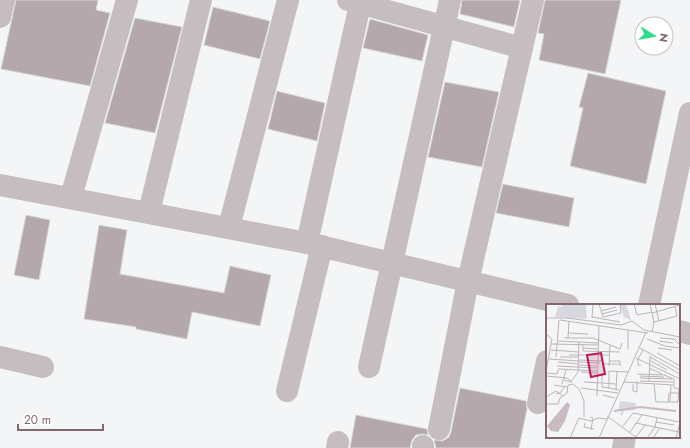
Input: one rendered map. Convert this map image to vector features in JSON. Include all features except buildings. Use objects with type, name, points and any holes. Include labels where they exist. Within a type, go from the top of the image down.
[{"type":"street","points":[[0,17],[4,0]]},
{"type":"street","points":[[71,198],[127,0]]},
{"type":"street","points":[[149,212],[201,0]]},
{"type":"street","points":[[229,227],[288,0]]},
{"type":"street","points":[[369,367],[392,263],[409,196],[450,0]]},
{"type":"street","points":[[439,429],[468,281],[533,0]]},
{"type":"street","points":[[287,391],[315,244],[356,1],[522,48]]},
{"type":"street","points":[[649,304],[690,113]]},
{"type":"street","points":[[0,184],[315,244],[562,304]]},
{"type":"street","points":[[680,331],[690,334]]},
{"type":"street","points":[[0,357],[43,366]]},
{"type":"street","points":[[538,403],[546,366]]},
{"type":"street","points":[[623,448],[624,438]]}]
